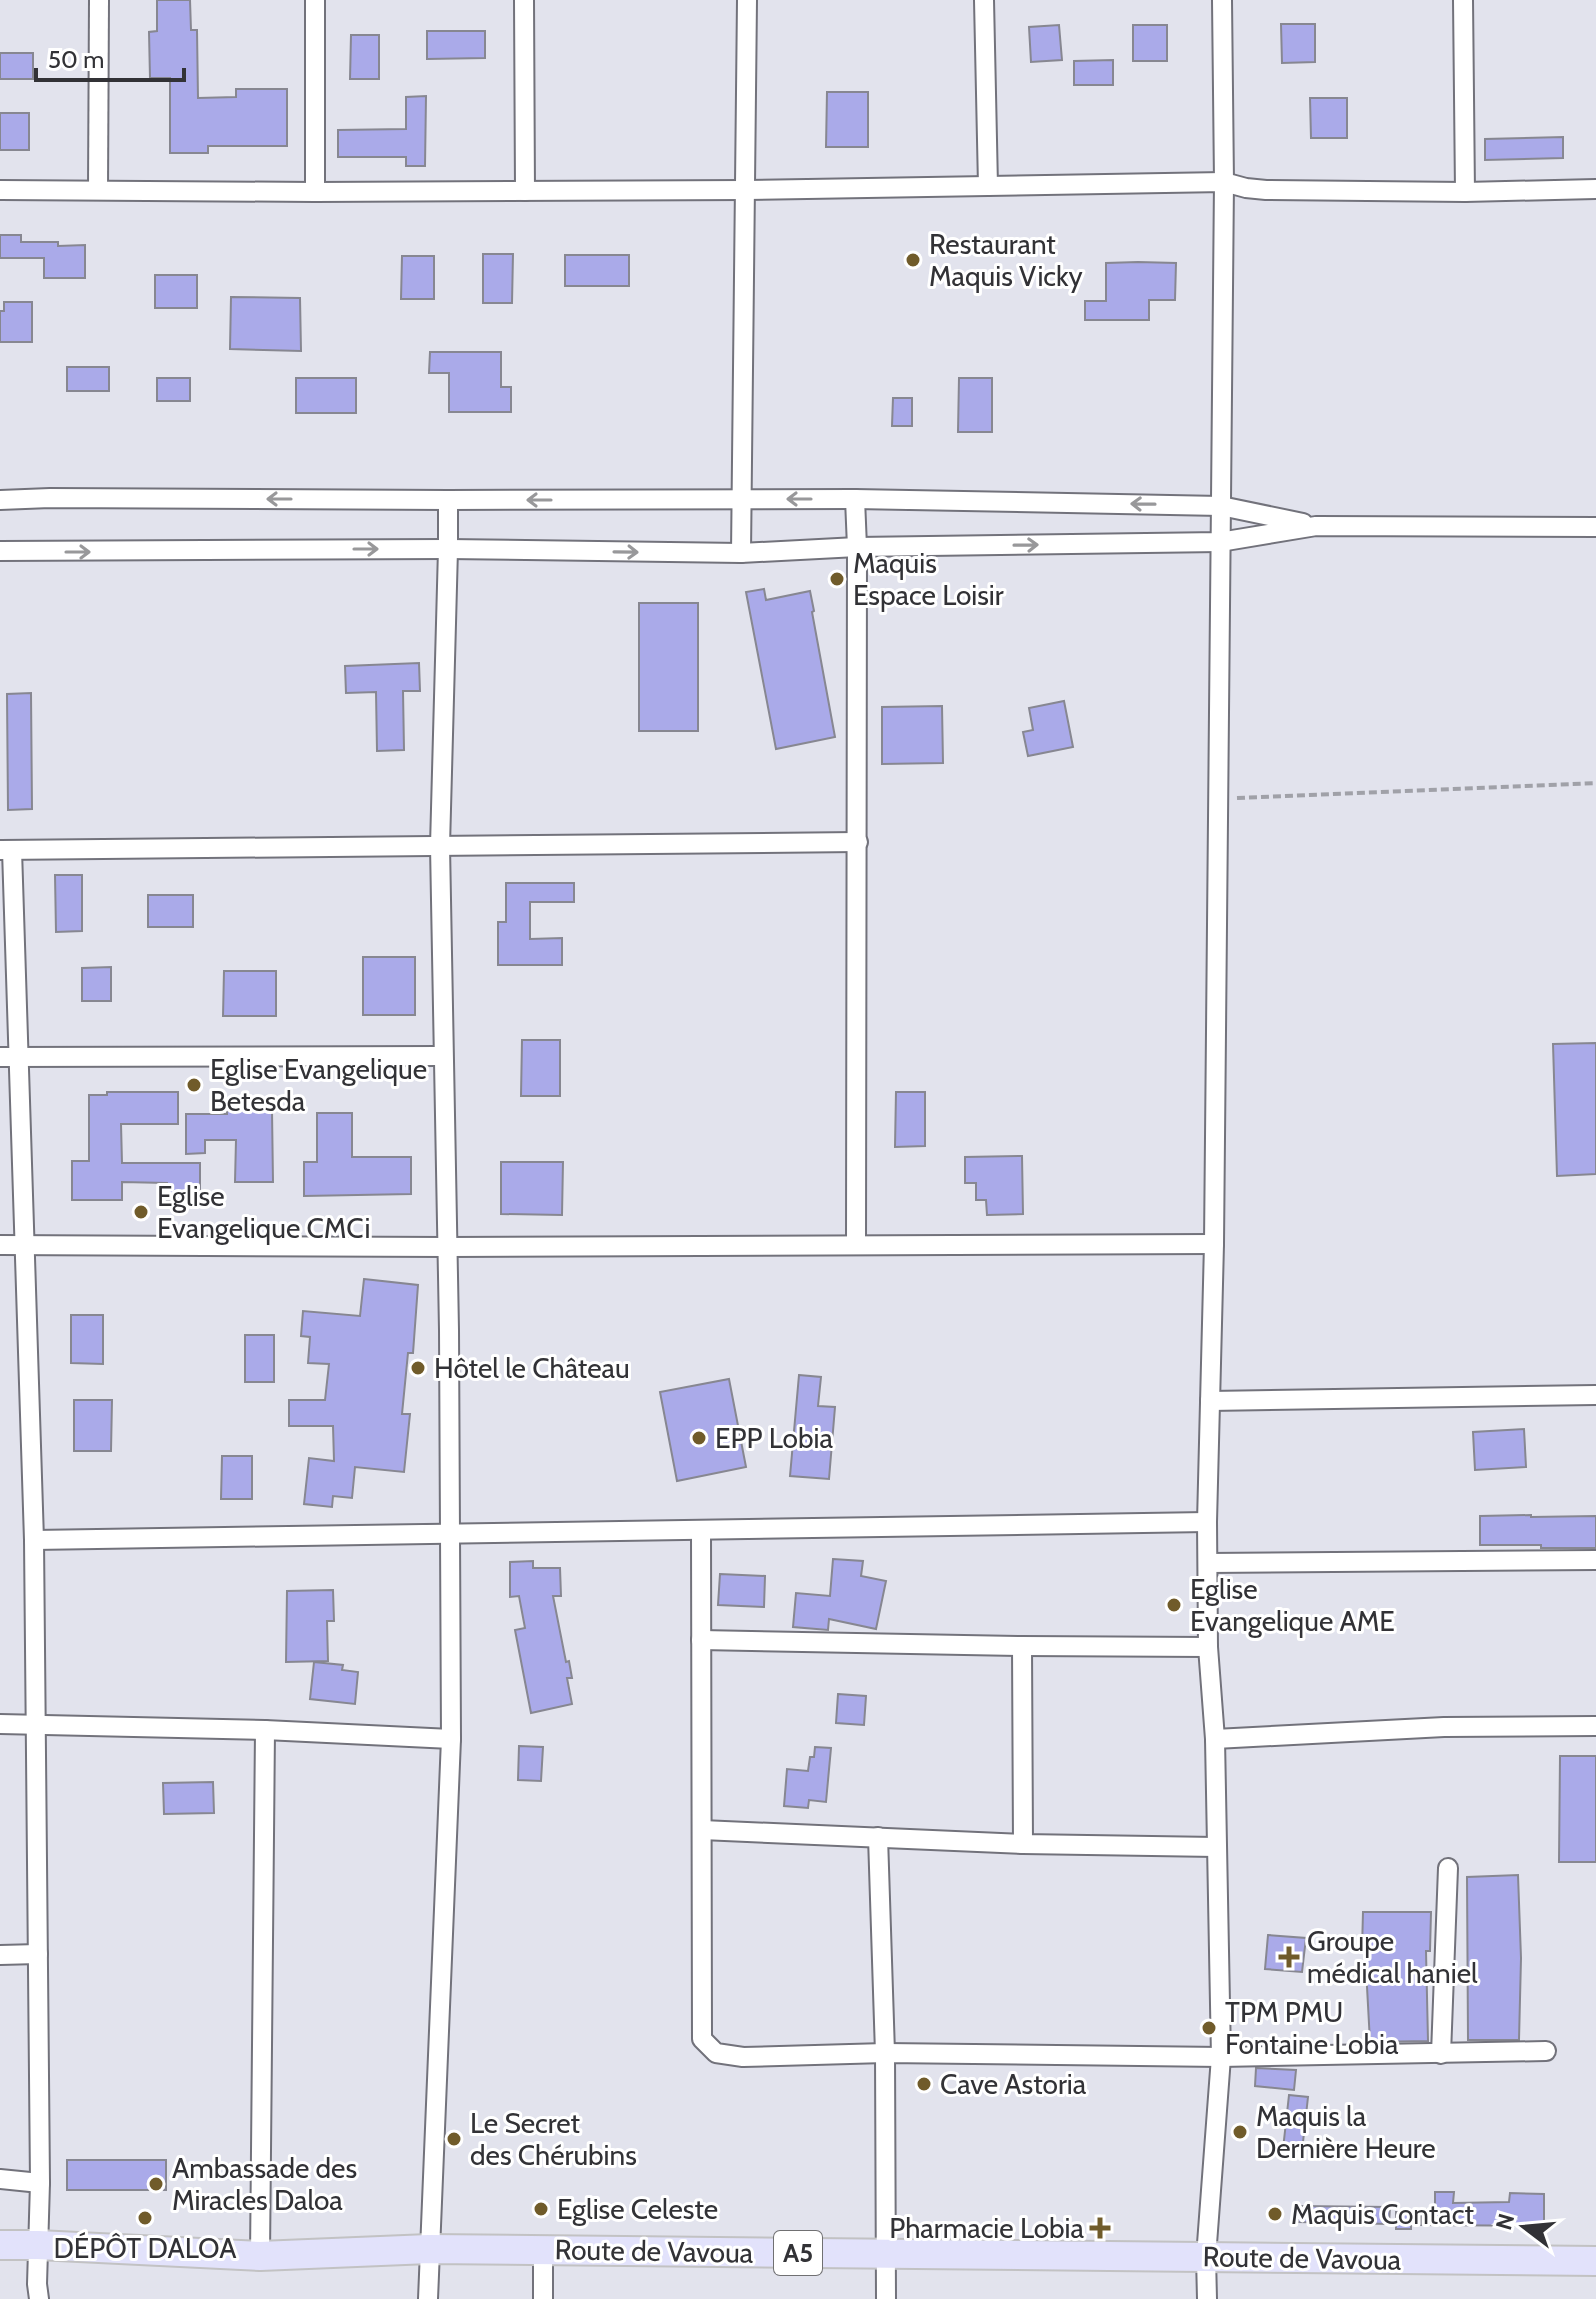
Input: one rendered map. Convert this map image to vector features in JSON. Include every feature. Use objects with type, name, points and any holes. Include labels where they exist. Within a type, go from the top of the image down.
[{"type":"main road","name":"Route de Vavoua","points":[[0,2245],[260,2256],[429,2249],[1596,2261]]},
{"type":"street","points":[[98,189],[99,0]]},
{"type":"street","points":[[315,0],[315,192]]},
{"type":"street","points":[[524,0],[525,191]]},
{"type":"street","points":[[741,553],[747,0]]},
{"type":"street","points":[[984,0],[988,186]]},
{"type":"street","points":[[1207,2299],[1206,2257],[1221,2057],[1207,1522],[1214,1244],[1224,182],[1222,0]]},
{"type":"street","points":[[1463,0],[1465,192]]},
{"type":"street","points":[[0,190],[746,190],[1224,182],[1266,190],[1465,192],[1596,189]]},
{"type":"street","points":[[855,499],[858,842],[856,1245]]},
{"type":"street","points":[[0,500],[855,499],[1221,506],[1316,526]]},
{"type":"street","points":[[428,2299],[451,1739],[440,846],[448,500]]},
{"type":"street","points":[[0,551],[448,549],[741,553],[857,547],[1220,542],[1316,526],[1596,527]]},
{"type":"street","points":[[39,2299],[34,1540],[26,1245],[9,1057],[6,850],[858,842]]},
{"type":"street","points":[[9,1057],[442,1056]]},
{"type":"street","points":[[0,1245],[1214,1244]]},
{"type":"street","points":[[1210,1401],[1596,1395]]},
{"type":"street","points":[[34,1540],[1207,1522]]},
{"type":"street","points":[[701,1531],[702,2039],[716,2053],[743,2057],[885,2053],[1221,2057],[1546,2051]]},
{"type":"street","points":[[1208,1563],[1596,1560]]},
{"type":"street","points":[[701,1640],[1208,1647]]},
{"type":"street","points":[[1022,1646],[1023,1844]]},
{"type":"street","points":[[0,1724],[265,1730],[451,1739]]},
{"type":"street","points":[[1215,1739],[1444,1727],[1596,1726]]},
{"type":"street","points":[[260,2256],[265,1730]]},
{"type":"street","points":[[702,1830],[1023,1844],[1216,1847]]},
{"type":"street","points":[[878,1837],[885,2053],[886,2299]]},
{"type":"street","points":[[1441,2054],[1448,1868]]},
{"type":"street","points":[[0,1955],[38,1954]]},
{"type":"street","points":[[0,2179],[40,2183]]},
{"type":"street","points":[[543,2250],[543,2299]]},
{"type":"path","points":[[1218,799],[1596,783]]},
{"type":"building","points":[[157,0],[190,0],[191,30],[197,30],[198,98],[236,97],[236,89],[287,89],[287,146],[208,146],[208,153],[170,153],[170,78],[150,78],[149,32],[157,31]]},
{"type":"building","points":[[1281,24],[1315,24],[1315,62],[1282,63]]},
{"type":"building","points":[[1059,25],[1062,60],[1031,62],[1029,27]]},
{"type":"building","points":[[1133,25],[1167,25],[1167,61],[1133,61]]},
{"type":"building","points":[[427,31],[485,31],[485,58],[427,59]]},
{"type":"building","points":[[351,35],[379,35],[379,79],[350,79]]},
{"type":"building","points":[[0,53],[33,53],[33,79],[0,79]]},
{"type":"building","points":[[1113,60],[1113,85],[1074,85],[1074,61]]},
{"type":"building","points":[[827,92],[868,92],[868,147],[826,147]]},
{"type":"building","points":[[426,96],[425,166],[406,166],[406,157],[338,157],[338,130],[406,129],[406,97]]},
{"type":"building","points":[[1310,98],[1347,98],[1347,138],[1311,138]]},
{"type":"building","points":[[0,113],[29,113],[29,150],[0,150]]},
{"type":"building","points":[[1563,137],[1563,158],[1485,160],[1485,139]]},
{"type":"building","points":[[0,235],[21,235],[21,242],[85,245],[85,278],[44,278],[44,258],[0,258]]},
{"type":"building","points":[[483,254],[513,254],[512,303],[483,303]]},
{"type":"building","points":[[565,255],[629,255],[629,286],[565,286]]},
{"type":"building","points":[[402,256],[434,256],[434,299],[401,299]]},
{"type":"building","points":[[1106,263],[1176,263],[1175,300],[1149,300],[1149,320],[1085,320],[1085,301],[1106,301]]},
{"type":"building","points":[[155,275],[197,275],[197,308],[155,308]]},
{"type":"building","points":[[231,297],[300,298],[301,351],[230,349]]},
{"type":"building","points":[[4,302],[32,302],[32,342],[0,342],[0,311],[4,311]]},
{"type":"building","points":[[430,352],[501,352],[501,387],[511,387],[511,412],[449,412],[449,373],[429,373]]},
{"type":"building","points":[[67,367],[109,367],[109,391],[67,391]]},
{"type":"building","points":[[157,378],[190,378],[190,401],[157,401]]},
{"type":"building","points":[[296,378],[356,378],[356,413],[296,413]]},
{"type":"building","points":[[959,378],[992,378],[992,432],[958,432]]},
{"type":"building","points":[[893,398],[912,398],[912,426],[892,426]]},
{"type":"building","points":[[764,589],[766,600],[810,591],[835,737],[776,749],[746,592]]},
{"type":"building","points":[[639,603],[698,603],[698,731],[639,731]]},
{"type":"building","points":[[419,663],[420,691],[403,691],[404,750],[377,751],[376,692],[346,693],[345,666]]},
{"type":"building","points":[[31,693],[32,809],[8,810],[7,694]]},
{"type":"building","points":[[1064,701],[1073,747],[1028,756],[1023,732],[1033,730],[1029,708]]},
{"type":"building","points":[[942,706],[943,763],[882,764],[882,707]]},
{"type":"building","points":[[55,875],[82,875],[82,931],[56,932]]},
{"type":"building","points":[[506,883],[574,883],[574,902],[530,902],[530,939],[562,938],[562,965],[498,965],[498,922],[506,922]]},
{"type":"building","points":[[148,895],[193,895],[193,927],[148,927]]},
{"type":"building","points":[[363,957],[415,957],[415,1015],[363,1015]]},
{"type":"building","points":[[111,967],[111,1001],[82,1001],[82,968]]},
{"type":"building","points":[[224,971],[276,971],[276,1016],[223,1016]]},
{"type":"building","points":[[522,1040],[560,1040],[560,1096],[521,1096]]},
{"type":"building","points":[[1596,1043],[1596,1174],[1557,1176],[1553,1044]]},
{"type":"building","points":[[107,1092],[178,1092],[178,1124],[121,1124],[122,1163],[200,1163],[200,1201],[167,1201],[167,1183],[122,1182],[122,1200],[72,1200],[72,1161],[89,1161],[89,1095],[107,1095]]},
{"type":"building","points":[[896,1092],[925,1092],[925,1146],[895,1147]]},
{"type":"building","points":[[227,1111],[272,1111],[273,1182],[235,1182],[236,1140],[205,1140],[205,1153],[186,1154],[186,1114],[227,1114]]},
{"type":"building","points":[[317,1113],[352,1113],[352,1157],[411,1157],[411,1194],[304,1196],[304,1162],[317,1162]]},
{"type":"building","points":[[1022,1156],[1023,1214],[987,1215],[986,1200],[976,1200],[976,1183],[965,1183],[965,1157]]},
{"type":"building","points":[[501,1162],[563,1162],[562,1215],[501,1214]]},
{"type":"building","points":[[364,1279],[418,1285],[413,1353],[408,1353],[402,1414],[410,1414],[404,1472],[355,1467],[352,1498],[333,1496],[332,1507],[304,1504],[309,1458],[334,1461],[333,1426],[289,1426],[289,1400],[325,1400],[329,1364],[308,1363],[310,1337],[301,1336],[303,1311],[360,1316]]},
{"type":"building","points":[[71,1315],[103,1315],[103,1364],[71,1363]]},
{"type":"building","points":[[245,1335],[274,1335],[274,1382],[245,1382]]},
{"type":"building","points":[[799,1375],[821,1377],[818,1406],[835,1407],[829,1479],[790,1476]]},
{"type":"building","points":[[729,1379],[746,1467],[677,1481],[660,1392]]},
{"type":"building","points":[[74,1400],[112,1400],[111,1451],[74,1451]]},
{"type":"building","points":[[1524,1429],[1526,1467],[1475,1470],[1473,1432]]},
{"type":"building","points":[[222,1456],[252,1456],[252,1499],[221,1499]]},
{"type":"building","points":[[1480,1516],[1596,1516],[1596,1548],[1480,1545]]},
{"type":"building","points":[[833,1559],[863,1561],[861,1576],[886,1581],[876,1629],[829,1619],[828,1630],[793,1627],[796,1593],[830,1596]]},
{"type":"building","points":[[533,1561],[533,1568],[560,1568],[561,1596],[553,1596],[572,1678],[567,1678],[572,1704],[531,1713],[515,1630],[525,1628],[519,1596],[510,1597],[510,1562]]},
{"type":"building","points":[[720,1574],[765,1576],[764,1607],[718,1605]]},
{"type":"building","points":[[333,1590],[334,1621],[327,1621],[328,1661],[286,1662],[287,1591]]},
{"type":"building","points":[[314,1662],[343,1665],[342,1670],[358,1672],[355,1704],[310,1699]]},
{"type":"building","points":[[838,1694],[866,1696],[864,1725],[836,1723]]},
{"type":"building","points":[[519,1746],[543,1747],[541,1781],[518,1780]]},
{"type":"building","points":[[815,1747],[831,1748],[826,1802],[809,1800],[808,1808],[784,1806],[787,1769],[808,1771]]},
{"type":"building","points":[[1560,1756],[1596,1756],[1596,1862],[1559,1862]]},
{"type":"building","points":[[213,1782],[214,1813],[164,1814],[163,1783]]},
{"type":"building","points":[[1518,1875],[1521,1958],[1519,2040],[1468,2040],[1467,1877]]},
{"type":"building","points":[[1363,1912],[1431,1912],[1430,1951],[1426,1951],[1428,2041],[1370,2042],[1365,1950],[1362,1950]]},
{"type":"building","points":[[1268,1935],[1306,1938],[1302,1972],[1265,1969]]},
{"type":"building","points":[[1256,2068],[1296,2070],[1294,2090],[1255,2086]]},
{"type":"building","points":[[1289,2095],[1308,2097],[1302,2151],[1283,2149]]},
{"type":"building","points":[[67,2160],[166,2160],[166,2190],[67,2190]]},
{"type":"building","points":[[1435,2192],[1454,2192],[1453,2203],[1509,2202],[1510,2193],[1544,2194],[1544,2226],[1421,2225],[1421,2209],[1435,2209]]},
{"type":"building","points":[[1298,2206],[1390,2207],[1389,2224],[1298,2222]]},
{"type":"building","points":[[1396,2212],[1411,2212],[1411,2229],[1396,2229]]},
{"type":"place","name":"Restaurant Maquis Vicky","points":[[913,260]]},
{"type":"place","name":"Maquis Espace Loisir","points":[[837,579]]},
{"type":"place","name":"Eglise Evangelique Betesda","points":[[194,1085]]},
{"type":"place","name":"Eglise Evangelique CMCi","points":[[141,1212]]},
{"type":"place","name":"Hôtel le Château","points":[[418,1368]]},
{"type":"place","name":"EPP Lobia","points":[[699,1438]]},
{"type":"place","name":"Eglise Evangelique AME","points":[[1174,1605]]},
{"type":"place","name":"Groupe médical haniel","points":[[1289,1957]]},
{"type":"place","name":"TPM PMU Fontaine Lobia","points":[[1209,2028]]},
{"type":"place","name":"Cave Astoria","points":[[924,2084]]},
{"type":"place","name":"Maquis la Dernière Heure","points":[[1240,2132]]},
{"type":"place","name":"Le Secret des Chérubins","points":[[454,2139]]},
{"type":"place","name":"Ambassade des Miracles Daloa","points":[[156,2184]]},
{"type":"place","name":"Eglise Celeste","points":[[541,2209]]},
{"type":"place","name":"Maquis Contact","points":[[1275,2214]]},
{"type":"place","name":"DÉPÔT DALOA","points":[[145,2218]]},
{"type":"place","name":"Pharmacie Lobia","points":[[1100,2228]]}]
